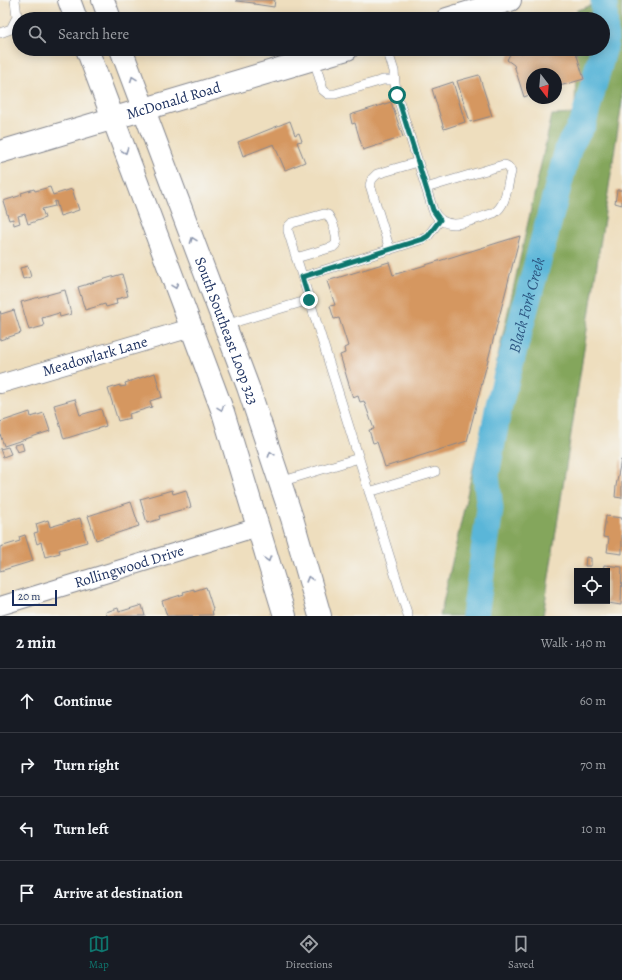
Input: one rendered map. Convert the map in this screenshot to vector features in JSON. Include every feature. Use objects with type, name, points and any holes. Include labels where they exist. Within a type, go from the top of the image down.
[{"type":"main road","points":[[69,0],[73,12]]},
{"type":"main road","points":[[103,0],[107,12]]},
{"type":"main road","points":[[470,12],[510,0]]},
{"type":"main road","points":[[90,56],[223,412],[285,616]]},
{"type":"main road","name":"South Southeast Loop 323","points":[[124,56],[248,387],[280,482],[320,616]]},
{"type":"main road","name":"McDonald Road","points":[[0,152],[324,56]]},
{"type":"street","name":"Meadowlark Lane","points":[[0,384],[191,328]]},
{"type":"street","name":"Rollingwood Drive","points":[[0,606],[258,526]]},
{"type":"lane","points":[[15,0],[16,12]]},
{"type":"lane","points":[[0,33],[11,29],[12,27]]},
{"type":"lane","points":[[389,56],[394,72],[397,95],[426,188],[433,210],[440,220],[451,225],[458,224],[494,213],[499,210],[503,204],[511,172],[506,165],[503,165],[426,188]]},
{"type":"lane","points":[[314,59],[323,90],[328,94],[335,94],[384,80],[394,80]]},
{"type":"lane","points":[[390,250],[370,185],[372,179],[377,174],[418,162]]},
{"type":"lane","points":[[296,258],[333,247],[336,244],[337,240],[328,215],[324,214],[292,224],[288,227],[288,231],[296,258],[309,300],[408,616]]},
{"type":"lane","points":[[302,277],[423,239],[428,236],[440,220]]},
{"type":"lane","points":[[225,325],[309,300]]},
{"type":"lane","points":[[280,482],[359,458]]},
{"type":"lane","points":[[369,492],[435,472]]},
{"type":"green space","points":[[608,0],[622,0],[622,102],[543,616],[440,616],[552,115],[575,114],[576,56],[610,56],[610,12],[577,12],[577,10]]},
{"type":"building","points":[[236,0],[275,0],[274,7]]},
{"type":"building","points":[[509,56],[577,56],[584,79],[562,85],[562,68],[526,68],[526,96],[524,97],[514,65],[507,60]]},
{"type":"building","points":[[479,75],[492,116],[470,122],[457,81]]},
{"type":"building","points":[[453,82],[465,122],[444,129],[432,89]]},
{"type":"building","points":[[391,102],[403,137],[363,150],[355,123],[352,124],[350,115]]},
{"type":"building","points":[[290,121],[295,135],[299,133],[302,141],[297,142],[305,162],[285,170],[274,144],[243,156],[238,142]]},
{"type":"building","points":[[50,187],[53,195],[72,189],[79,210],[60,216],[56,201],[54,202],[55,206],[42,209],[45,218],[28,224],[25,214],[18,216],[20,223],[14,225],[13,219],[9,220],[3,201],[22,195],[21,193],[34,189],[35,191]]},
{"type":"building","points":[[617,190],[622,190],[622,205],[615,203]]},
{"type":"building","points":[[520,236],[467,441],[385,467],[377,442],[373,443],[369,430],[374,429],[364,401],[360,402],[358,396],[353,398],[340,355],[345,353],[344,348],[348,346],[339,318],[334,319],[330,306],[335,305],[327,281],[389,262],[393,275]]},
{"type":"building","points":[[28,266],[31,277],[23,279],[20,268]]},
{"type":"building","points":[[122,274],[128,296],[116,299],[117,304],[106,307],[105,304],[85,310],[78,287]]},
{"type":"building","points":[[65,290],[71,314],[60,317],[59,313],[42,318],[44,326],[29,330],[21,302]]},
{"type":"building","points":[[14,310],[21,333],[0,340],[0,311],[1,314]]},
{"type":"building","points":[[155,373],[162,397],[150,401],[152,407],[129,414],[130,418],[118,421],[108,389],[120,385],[120,387],[126,386],[125,383]]},
{"type":"building","points":[[75,399],[80,415],[101,409],[106,426],[64,439],[54,405]]},
{"type":"building","points":[[30,412],[31,417],[44,413],[50,431],[4,446],[0,434],[0,422]]},
{"type":"building","points":[[22,443],[24,450],[17,452],[14,445]]},
{"type":"building","points":[[8,447],[11,454],[3,457],[0,449]]},
{"type":"building","points":[[622,460],[622,498],[615,497]]},
{"type":"building","points":[[172,490],[173,494],[186,490],[191,507],[159,516],[160,519],[147,523],[140,499]]},
{"type":"building","points":[[131,502],[139,526],[96,540],[88,516]]},
{"type":"building","points":[[606,516],[622,518],[622,554],[607,552],[609,538],[603,537]]},
{"type":"building","points":[[80,518],[87,542],[59,550],[60,553],[45,557],[41,542],[37,544],[34,533],[38,532],[36,524],[48,520],[50,527]]},
{"type":"building","points":[[25,535],[33,561],[0,571],[0,547],[20,541],[19,537]]},
{"type":"building","points":[[586,557],[591,558],[591,566],[585,566]]},
{"type":"building","points":[[604,565],[622,567],[621,605],[610,603],[610,568],[604,568]]},
{"type":"building","points":[[206,587],[213,609],[213,615],[167,616],[162,601],[184,594],[183,592],[194,589],[194,591]]},
{"type":"building","points":[[142,605],[145,616],[107,616],[106,612],[118,608],[119,612]]},
{"type":"waterway","name":"Black Fork Creek","points":[[604,0],[604,12]]},
{"type":"waterway","name":"Black Fork Creek","points":[[475,616],[490,509],[486,475],[499,405],[569,146],[583,123],[601,56]]},
{"type":"route","points":[[309,300],[302,277],[416,242],[428,236],[440,220],[435,216],[397,95]]}]
